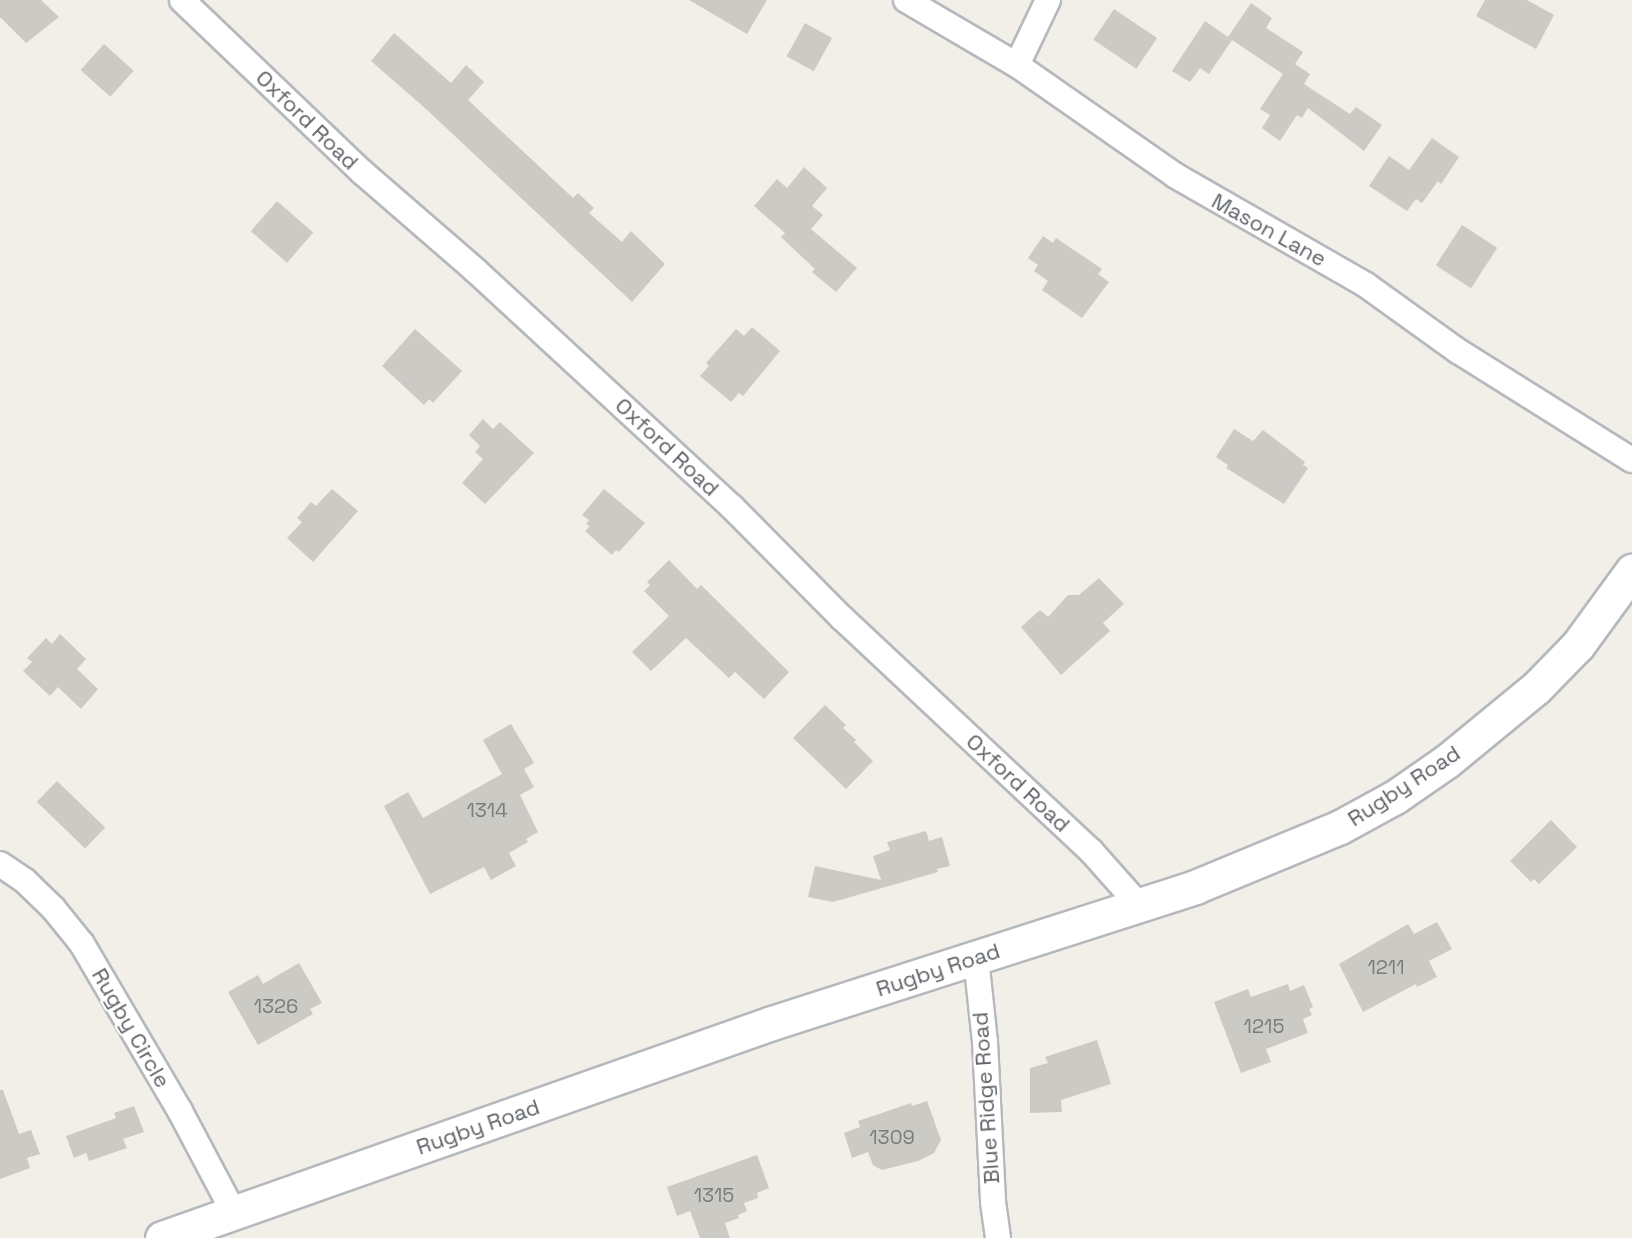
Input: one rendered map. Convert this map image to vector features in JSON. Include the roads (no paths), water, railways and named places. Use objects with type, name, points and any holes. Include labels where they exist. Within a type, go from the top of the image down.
[{"type":"street","name":"Oxford Road","points":[[182,0],[362,172],[475,270],[732,507],[842,618],[1091,851],[1139,905]]},
{"type":"street","name":"Mason Lane","points":[[906,0],[1017,65],[1176,176],[1366,285],[1458,351],[1632,460]]},
{"type":"street","points":[[1017,65],[1048,0]]},
{"type":"street","name":"Rugby Road","points":[[162,1238],[772,1023],[1195,888],[1340,827],[1404,791],[1447,761],[1536,688],[1578,645],[1632,571]]},
{"type":"street","name":"Rugby Circle","points":[[0,864],[25,882],[53,908],[82,944],[180,1111],[234,1213]]},
{"type":"street","name":"Blue Ridge Road","points":[[976,958],[985,1042],[993,1202],[998,1238]]}]
